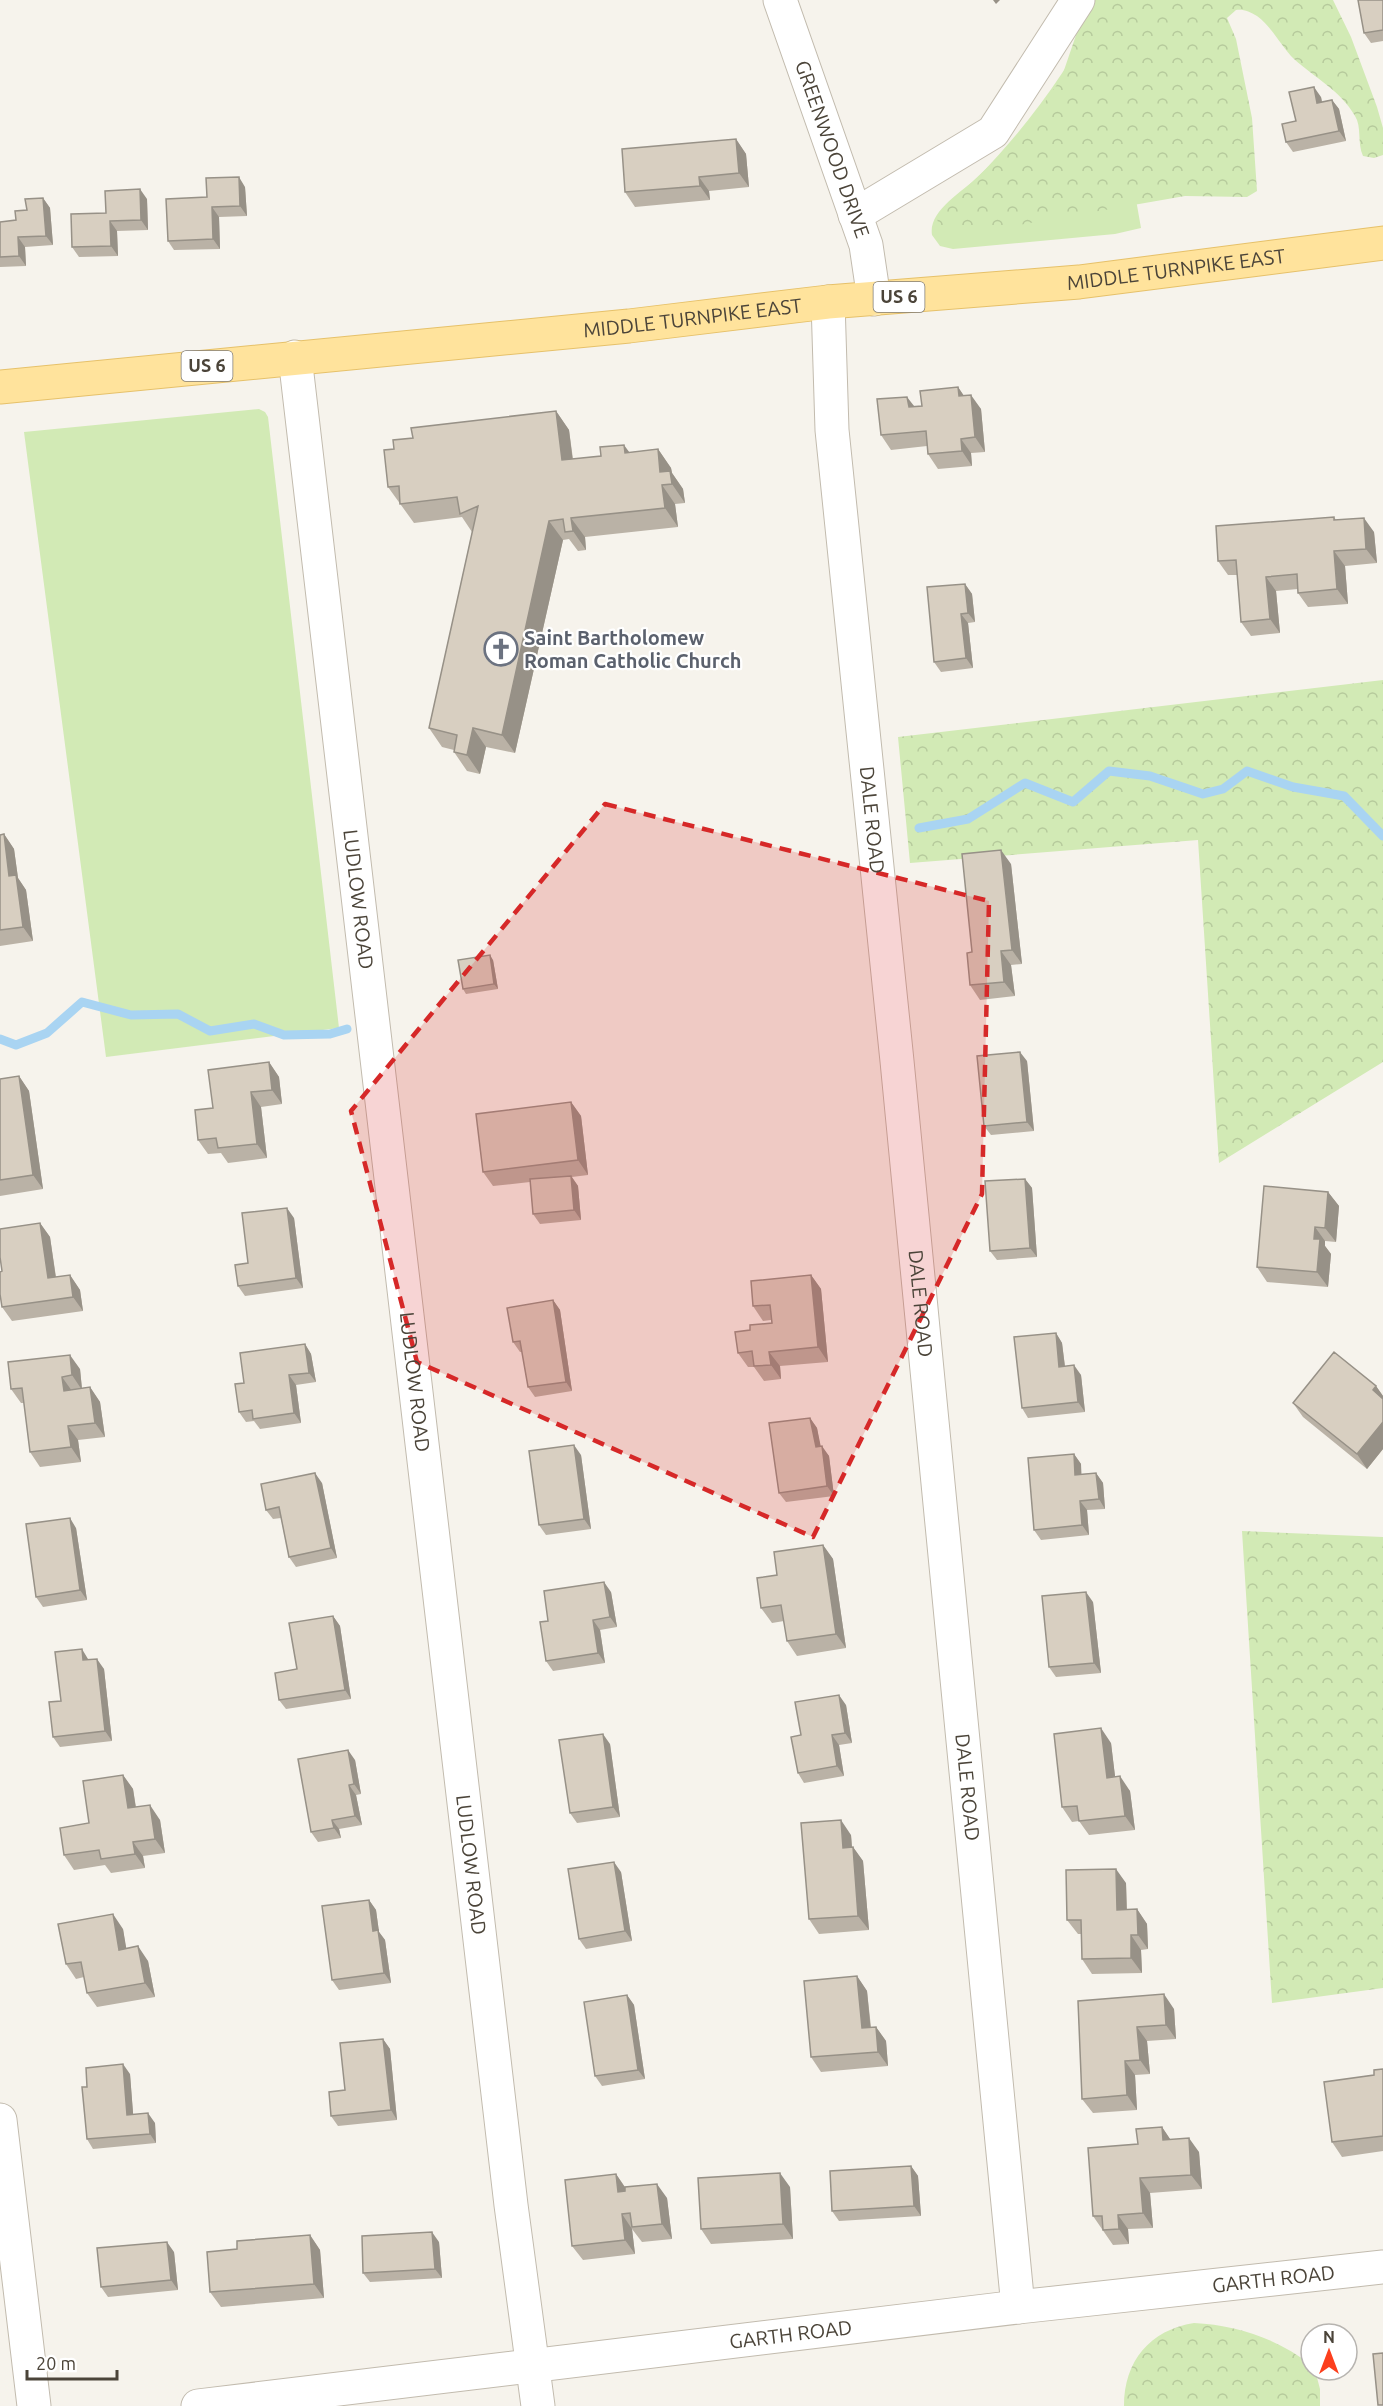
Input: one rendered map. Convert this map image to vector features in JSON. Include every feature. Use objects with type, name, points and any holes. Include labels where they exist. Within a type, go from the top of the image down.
[{"type":"main road","name":"MIDDLE TURNPIKE EAST","points":[[0,387],[606,328],[828,302],[1079,282],[1383,243]]},
{"type":"street","name":"GREENWOOD DRIVE","points":[[780,0],[866,245],[874,299]]},
{"type":"street","points":[[855,215],[993,132],[1078,0]]},
{"type":"street","name":"DALE ROAD","points":[[828,302],[832,430],[900,1084],[1018,2307]]},
{"type":"street","name":"LUDLOW ROAD","points":[[295,357],[511,2205],[538,2406]]},
{"type":"street","points":[[0,2120],[34,2406]]},
{"type":"street","name":"GARTH ROAD","points":[[198,2406],[1018,2307],[1383,2268]]},
{"type":"highlighted area","points":[[605,804],[989,901],[982,1194],[813,1537],[417,1362],[351,1111]]},
{"type":"green space","points":[[1088,0],[1333,0],[1351,37],[1377,107],[1383,128],[1383,155],[1374,158],[1363,156],[1357,120],[1349,107],[1327,85],[1294,59],[1262,20],[1249,12],[1236,10],[1227,18],[1236,39],[1252,118],[1257,191],[1247,197],[1185,196],[978,232],[939,228],[937,218],[939,213],[1021,136],[1061,79]]},
{"type":"green space","points":[[1102,6],[1141,228],[1115,234],[953,249],[940,246],[932,235],[935,218],[1014,138],[1061,75]]},
{"type":"green space","points":[[259,409],[268,417],[339,1028],[106,1057],[24,432]]},
{"type":"green space","points":[[1383,680],[1383,1062],[1219,1163],[1198,840],[910,863],[898,737]]},
{"type":"green space","points":[[1242,1531],[1383,1537],[1383,1988],[1272,2003]]},
{"type":"green space","points":[[1194,2323],[1226,2327],[1256,2335],[1285,2348],[1299,2356],[1299,2382],[1318,2382],[1320,2406],[1124,2406],[1129,2375],[1142,2350],[1153,2340],[1178,2327]]},
{"type":"building","points":[[1358,0],[1383,0],[1383,30],[1364,33]]},
{"type":"building","points":[[1314,87],[1317,103],[1332,100],[1339,131],[1286,142],[1282,124],[1296,121],[1289,92]]},
{"type":"building","points":[[736,139],[739,173],[699,177],[700,186],[625,192],[622,149]]},
{"type":"building","points":[[239,177],[240,206],[212,207],[213,239],[168,241],[166,199],[207,197],[206,178]]},
{"type":"building","points":[[140,189],[141,220],[110,221],[111,246],[72,247],[71,214],[106,213],[105,191]]},
{"type":"building","points":[[43,198],[46,236],[18,237],[19,256],[0,257],[0,222],[16,220],[15,211],[27,210],[25,199]]},
{"type":"building","points":[[958,387],[959,396],[971,395],[975,437],[961,439],[962,451],[928,454],[926,431],[881,435],[877,399],[907,397],[909,407],[922,406],[920,391]]},
{"type":"building","name":"Saint Bartholomew Roman Catholic Church","points":[[556,411],[562,460],[601,456],[600,447],[624,445],[625,453],[658,449],[660,472],[670,471],[672,484],[662,485],[665,508],[571,518],[573,531],[565,532],[563,519],[549,521],[502,735],[473,728],[467,755],[454,752],[457,735],[429,728],[478,506],[460,514],[457,497],[400,504],[399,486],[388,487],[384,450],[394,449],[393,440],[413,438],[411,428]]},
{"type":"building","points":[[1334,517],[1334,520],[1364,518],[1366,549],[1334,551],[1337,589],[1298,593],[1297,574],[1266,577],[1270,619],[1241,622],[1236,560],[1218,561],[1216,526]]},
{"type":"building","points":[[965,584],[968,613],[961,614],[966,658],[934,662],[927,587]]},
{"type":"building","points":[[4,834],[9,876],[16,875],[23,927],[0,930],[0,835]]},
{"type":"building","points":[[1001,850],[1012,950],[1001,951],[1004,982],[970,985],[967,953],[972,952],[962,854]]},
{"type":"building","points":[[490,955],[494,984],[463,989],[458,960]]},
{"type":"building","points":[[1020,1052],[1027,1122],[984,1126],[977,1056]]},
{"type":"building","points":[[269,1062],[272,1090],[251,1092],[257,1144],[218,1148],[216,1138],[198,1140],[195,1110],[213,1108],[208,1070]]},
{"type":"building","points":[[19,1076],[33,1175],[0,1180],[0,1079]]},
{"type":"building","points":[[571,1102],[578,1160],[483,1172],[476,1114]]},
{"type":"building","points":[[571,1176],[574,1210],[533,1214],[530,1179]]},
{"type":"building","points":[[1025,1179],[1030,1248],[990,1251],[985,1181]]},
{"type":"building","points":[[1264,1186],[1328,1192],[1325,1228],[1315,1227],[1314,1239],[1320,1239],[1317,1272],[1257,1267]]},
{"type":"building","points":[[287,1208],[296,1278],[238,1286],[235,1265],[248,1263],[242,1213]]},
{"type":"building","points":[[40,1223],[48,1278],[70,1275],[73,1297],[2,1307],[0,1229]]},
{"type":"building","points":[[811,1275],[818,1347],[769,1352],[771,1365],[754,1366],[752,1351],[738,1353],[735,1332],[750,1330],[750,1325],[772,1323],[770,1305],[753,1306],[751,1281]]},
{"type":"building","points":[[553,1300],[566,1382],[528,1387],[520,1341],[513,1342],[507,1308]]},
{"type":"building","points":[[1056,1333],[1059,1367],[1074,1365],[1078,1402],[1022,1408],[1014,1337]]},
{"type":"building","points":[[305,1344],[309,1373],[289,1375],[294,1413],[253,1419],[252,1410],[239,1412],[235,1384],[244,1383],[240,1353]]},
{"type":"building","points":[[1334,1352],[1376,1386],[1373,1390],[1383,1399],[1383,1422],[1357,1454],[1293,1403]]},
{"type":"building","points":[[70,1355],[72,1375],[62,1377],[64,1391],[90,1387],[95,1423],[68,1426],[71,1447],[30,1452],[22,1388],[11,1389],[8,1362]]},
{"type":"building","points":[[810,1418],[816,1447],[822,1446],[827,1486],[779,1493],[769,1423]]},
{"type":"building","points":[[574,1445],[584,1519],[539,1525],[529,1451]]},
{"type":"building","points":[[1074,1454],[1075,1475],[1096,1473],[1099,1499],[1080,1501],[1082,1525],[1034,1530],[1028,1458]]},
{"type":"building","points":[[315,1473],[331,1548],[289,1557],[279,1507],[266,1510],[261,1484]]},
{"type":"building","points":[[70,1518],[80,1590],[36,1597],[26,1524]]},
{"type":"building","points":[[823,1545],[836,1634],[787,1641],[781,1605],[761,1608],[757,1578],[777,1575],[774,1552]]},
{"type":"building","points":[[604,1582],[610,1617],[593,1620],[598,1653],[546,1661],[540,1622],[548,1621],[544,1591]]},
{"type":"building","points":[[1086,1592],[1094,1663],[1049,1667],[1042,1596]]},
{"type":"building","points":[[333,1616],[345,1690],[279,1700],[275,1673],[297,1669],[289,1623]]},
{"type":"building","points":[[82,1649],[83,1660],[97,1659],[105,1731],[53,1737],[49,1702],[61,1701],[55,1652]]},
{"type":"building","points":[[839,1695],[845,1733],[832,1735],[837,1766],[798,1773],[791,1737],[801,1735],[795,1702]]},
{"type":"building","points":[[1101,1728],[1107,1778],[1120,1776],[1125,1816],[1079,1821],[1077,1806],[1062,1807],[1054,1734]]},
{"type":"building","points":[[603,1734],[613,1807],[570,1813],[559,1740]]},
{"type":"building","points":[[348,1750],[354,1784],[349,1785],[355,1816],[332,1820],[334,1828],[311,1832],[298,1759]]},
{"type":"building","points":[[123,1775],[128,1808],[150,1805],[155,1839],[133,1842],[135,1854],[101,1859],[99,1850],[64,1855],[60,1828],[89,1823],[83,1781]]},
{"type":"building","points":[[841,1820],[843,1848],[853,1847],[858,1916],[809,1919],[801,1823]]},
{"type":"building","points":[[614,1862],[625,1931],[579,1939],[568,1869]]},
{"type":"building","points":[[1116,1869],[1117,1910],[1137,1909],[1138,1935],[1131,1935],[1131,1958],[1082,1959],[1081,1920],[1067,1920],[1066,1870]]},
{"type":"building","points":[[369,1900],[373,1931],[378,1930],[384,1973],[332,1980],[322,1906]]},
{"type":"building","points":[[113,1914],[119,1950],[138,1946],[145,1983],[87,1993],[81,1962],[66,1964],[58,1924]]},
{"type":"building","points":[[857,1976],[862,2028],[876,2027],[878,2052],[811,2057],[804,1981]]},
{"type":"building","points":[[1164,1994],[1166,2025],[1137,2027],[1140,2060],[1125,2061],[1127,2095],[1082,2099],[1078,2001]]},
{"type":"building","points":[[627,1995],[638,2070],[595,2076],[584,2002]]},
{"type":"building","points":[[383,2039],[391,2110],[331,2116],[329,2092],[345,2090],[340,2043]]},
{"type":"building","points":[[123,2064],[127,2115],[148,2113],[150,2134],[87,2139],[82,2087],[87,2087],[86,2068]]},
{"type":"building","points":[[1383,2069],[1383,2136],[1332,2142],[1324,2082],[1374,2075],[1374,2070]]},
{"type":"building","points":[[1162,2127],[1163,2140],[1189,2138],[1191,2175],[1140,2178],[1143,2213],[1118,2215],[1119,2229],[1103,2230],[1102,2216],[1093,2216],[1088,2148],[1138,2144],[1136,2129]]},
{"type":"building","points":[[911,2166],[914,2206],[832,2211],[830,2171]]},
{"type":"building","points":[[780,2173],[783,2224],[701,2229],[698,2178]]},
{"type":"building","points":[[616,2174],[618,2192],[625,2191],[625,2187],[657,2184],[662,2224],[632,2227],[630,2213],[622,2214],[625,2240],[572,2246],[565,2180]]},
{"type":"building","points":[[432,2232],[435,2269],[363,2273],[362,2236]]},
{"type":"building","points":[[310,2235],[314,2284],[210,2292],[207,2252],[237,2249],[237,2241]]},
{"type":"building","points":[[167,2242],[171,2280],[101,2287],[97,2248]]},
{"type":"building","points":[[1383,2353],[1383,2405],[1378,2405],[1373,2354]]},
{"type":"waterway","points":[[919,828],[968,819],[1025,783],[1073,802],[1109,771],[1150,776],[1203,794],[1223,789],[1247,771],[1293,787],[1344,796],[1383,836]]},
{"type":"waterway","points":[[0,1039],[16,1045],[47,1033],[82,1002],[131,1015],[178,1014],[210,1031],[254,1024],[284,1035],[330,1034],[347,1029]]},
{"type":"place","name":"Saint Bartholomew Roman Catholic Church","points":[[501,649]]}]
